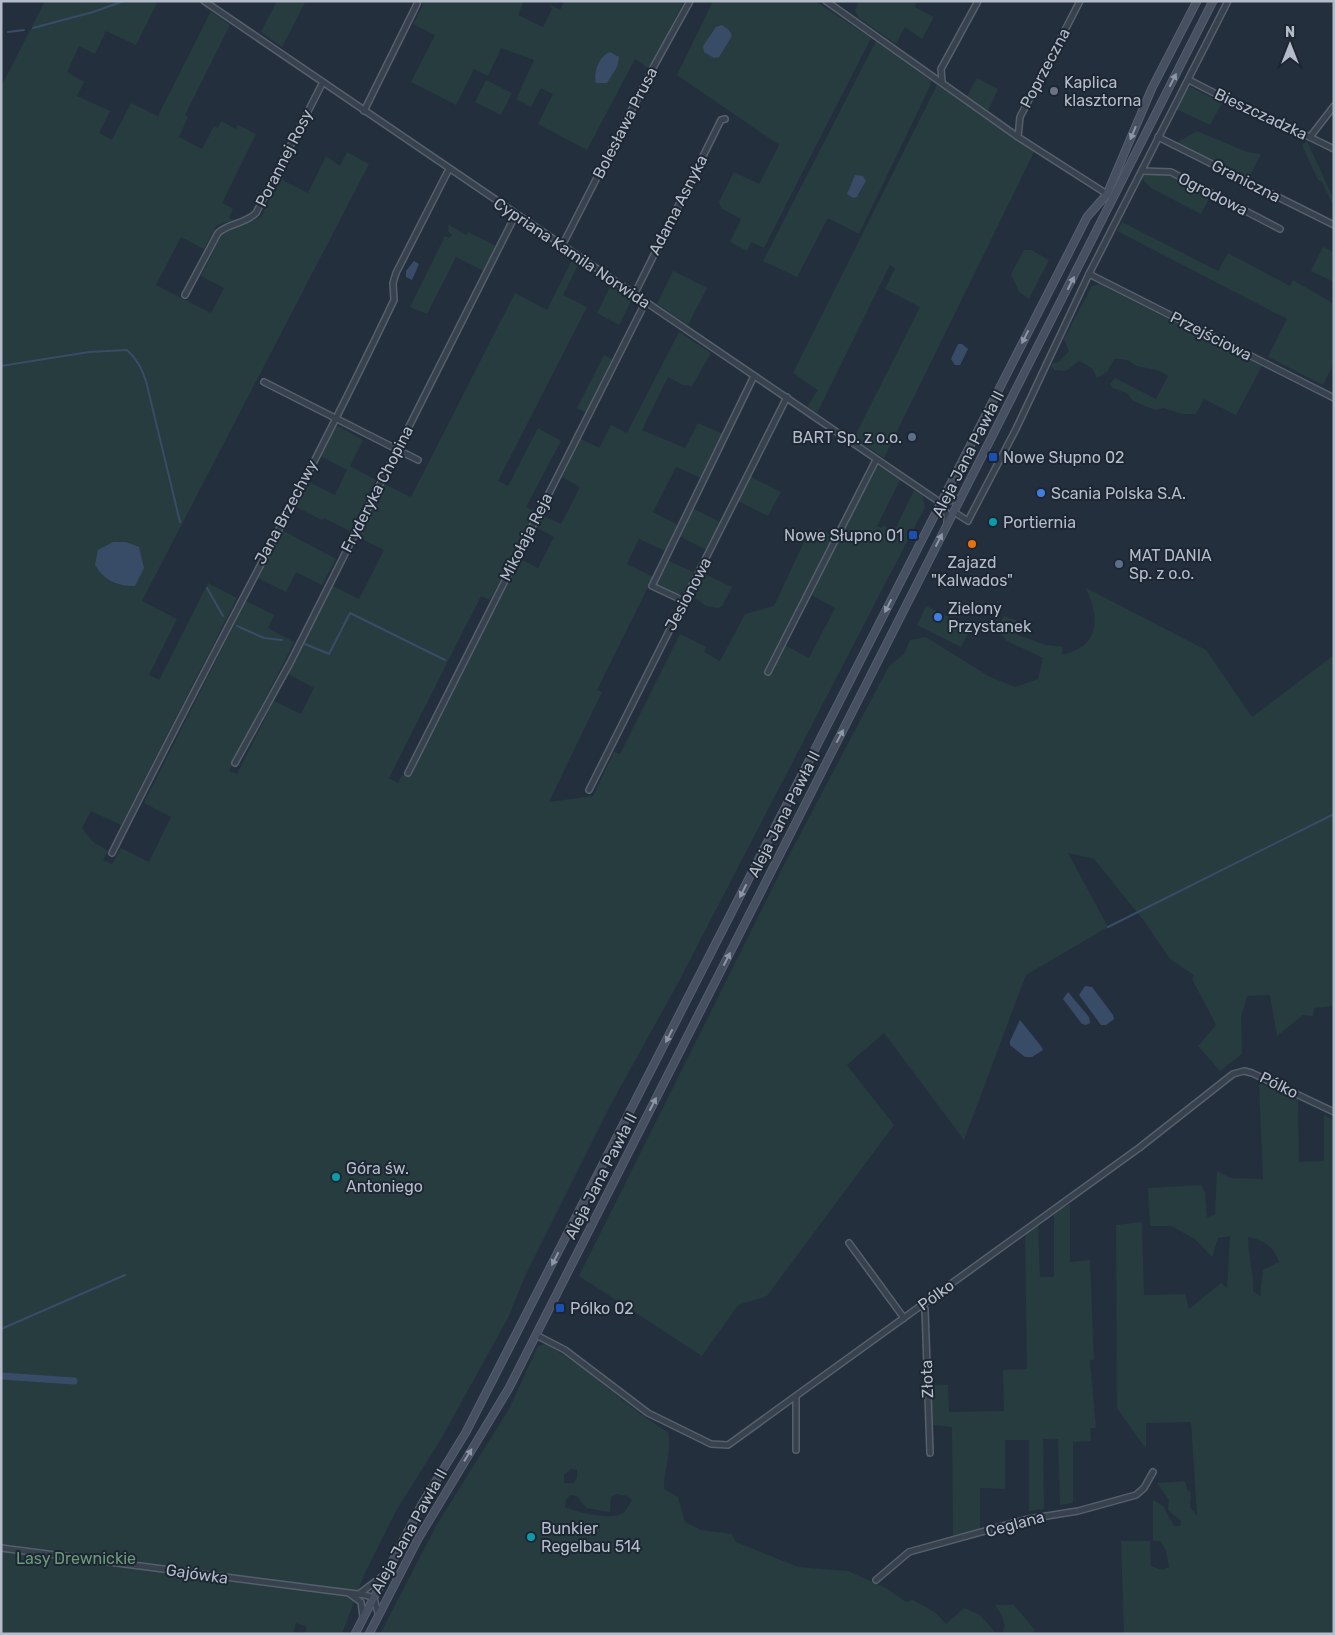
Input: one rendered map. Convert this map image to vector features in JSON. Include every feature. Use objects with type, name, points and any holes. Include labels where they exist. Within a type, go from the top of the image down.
[{"type":"main road","name":"Aleja Jana Pawła II","points":[[355,1634],[422,1504],[466,1432],[1087,217],[1107,194],[1152,88],[1197,1]]},
{"type":"main road","name":"Aleja Jana Pawła II","points":[[369,1634],[418,1538],[509,1388],[1213,1]]},
{"type":"street","name":"Cypriana Kamila Norwida","points":[[204,1],[941,503]]},
{"type":"street","name":"Bolesława Prusa","points":[[562,246],[654,66],[690,1]]},
{"type":"street","points":[[826,1],[1018,137],[1107,194]]},
{"type":"street","points":[[942,82],[941,69],[978,1]]},
{"type":"street","name":"Poprzeczna","points":[[1018,137],[1020,117],[1080,1]]},
{"type":"street","points":[[954,512],[968,521],[972,515],[1016,429],[1089,274],[1228,1]]},
{"type":"street","points":[[364,111],[417,4]]},
{"type":"street","name":"Bieszczadzka","points":[[1189,80],[1268,120],[1334,149]]},
{"type":"street","name":"Porannej Rosy","points":[[185,295],[218,233],[224,228],[250,218],[256,213],[323,82]]},
{"type":"street","points":[[1310,137],[1334,106]]},
{"type":"street","name":"Adama Asnyka","points":[[634,294],[721,120],[725,119]]},
{"type":"street","name":"Graniczna","points":[[1158,137],[1334,225]]},
{"type":"street","name":"Jana Brzechwy","points":[[112,853],[394,300],[393,283],[396,273],[450,169]]},
{"type":"street","name":"Ogrodowa","points":[[1142,171],[1171,172],[1280,229]]},
{"type":"street","name":"Fryderyka Chopina","points":[[235,763],[290,663],[516,214]]},
{"type":"street","name":"Przejściowa","points":[[1089,274],[1334,398]]},
{"type":"street","name":"Mikołaja Reja","points":[[408,773],[645,302]]},
{"type":"street","points":[[684,601],[652,586],[754,376]]},
{"type":"street","points":[[264,382],[418,460]]},
{"type":"street","name":"Jesionowa","points":[[589,790],[787,397]]},
{"type":"street","points":[[768,672],[876,460]]},
{"type":"street","points":[[947,525],[947,514],[941,503],[961,498]]},
{"type":"street","name":"Pólko","points":[[536,1335],[565,1350],[648,1413],[719,1446],[728,1445],[1139,1148],[1234,1074],[1244,1071],[1252,1073],[1334,1112]]},
{"type":"street","points":[[849,1243],[904,1318]]},
{"type":"street","name":"Złota","points":[[922,1305],[924,1309],[930,1453]]},
{"type":"street","points":[[796,1396],[796,1450]]},
{"type":"street","name":"Ceglana","points":[[876,1580],[909,1552],[1028,1519],[1078,1511],[1136,1494],[1144,1488],[1153,1472]]},
{"type":"street","name":"Gajówka","points":[[1,1548],[359,1594],[374,1598]]},
{"type":"street","points":[[359,1594],[388,1571]]},
{"type":"street","points":[[350,1594],[363,1605],[363,1619]]},
{"type":"street","points":[[374,1598],[378,1607],[378,1616]]},
{"type":"green space","name":"Lasy Drewnickie","points":[[45,1],[158,1],[136,45],[106,31],[95,54],[79,46],[67,72],[84,82],[77,96],[110,111],[99,133],[112,140],[131,103],[158,116],[211,11],[230,25],[185,115],[188,117],[179,137],[202,149],[214,126],[218,128],[221,121],[236,129],[238,125],[256,134],[222,203],[233,209],[229,218],[233,220],[216,226],[204,249],[181,237],[156,285],[211,313],[224,288],[201,276],[222,234],[261,217],[282,175],[284,181],[308,193],[326,156],[340,166],[347,152],[369,164],[142,601],[177,619],[149,675],[159,680],[208,583],[237,598],[121,825],[91,811],[82,828],[92,841],[108,851],[103,860],[112,864],[121,848],[149,862],[171,817],[144,803],[246,601],[274,615],[268,628],[294,642],[229,771],[237,774],[274,701],[301,714],[314,688],[288,674],[333,586],[359,599],[384,550],[358,537],[384,484],[411,497],[515,293],[547,310],[573,258],[579,263],[563,295],[587,307],[498,481],[508,486],[538,428],[561,441],[526,507],[536,512],[490,600],[481,596],[389,778],[398,783],[402,775],[408,776],[413,772],[415,761],[518,558],[538,568],[554,537],[534,526],[540,514],[561,524],[580,487],[560,476],[579,438],[599,448],[611,425],[627,433],[679,332],[711,353],[692,386],[683,385],[668,377],[642,430],[685,448],[698,423],[723,434],[701,478],[676,467],[653,512],[678,525],[665,551],[639,539],[627,564],[653,577],[597,690],[602,692],[549,802],[593,796],[614,752],[620,754],[680,634],[706,647],[704,652],[720,661],[745,614],[774,606],[808,533],[815,536],[819,528],[834,537],[765,672],[770,674],[785,645],[809,658],[835,608],[811,595],[877,465],[900,480],[877,526],[882,528],[883,525],[891,530],[887,539],[890,540],[914,490],[922,495],[925,507],[678,983],[610,1106],[526,1274],[508,1318],[441,1439],[396,1511],[364,1575],[342,1634],[305,1634],[307,1627],[296,1623],[293,1634],[1,1634],[1,87]]},
{"type":"green space","points":[[277,1],[306,1],[282,47],[261,32]]},
{"type":"green space","points":[[417,1],[524,1],[518,15],[543,27],[552,9],[551,5],[560,10],[564,1],[684,1],[650,69],[635,59],[587,150],[538,124],[553,94],[541,88],[531,107],[516,99],[534,60],[501,48],[488,76],[474,69],[456,105],[411,82],[435,35],[413,24],[423,5]]},
{"type":"green space","points":[[713,1],[815,1],[871,38],[764,248],[751,242],[747,251],[730,242],[741,219],[721,208],[719,202],[734,172],[759,184],[779,145],[677,75]]},
{"type":"green space","points":[[859,1],[917,1],[915,7],[934,17],[922,39],[905,27],[896,44],[859,18],[855,10]]},
{"type":"green space","points":[[876,41],[931,81],[859,234],[828,218],[797,277],[763,261]],"holes":[[[855,175],[866,181],[859,195],[848,191]]]},
{"type":"green space","points":[[977,78],[998,89],[988,111],[967,96]]},
{"type":"green space","points":[[486,80],[512,93],[501,115],[475,102]]},
{"type":"green space","points":[[937,85],[1034,152],[884,458],[854,438],[920,307],[885,289],[895,268],[890,265],[817,413],[807,407],[818,390],[793,373]]},
{"type":"green space","points":[[1191,87],[1222,103],[1210,125],[1176,109],[1188,88]]},
{"type":"green space","points":[[1197,131],[1247,152],[1261,154],[1248,179],[1176,143]]},
{"type":"green space","points":[[1307,141],[1334,200],[1334,207],[1322,182],[1318,180],[1302,145]]},
{"type":"green space","points":[[1144,173],[1171,174],[1211,195],[1201,214],[1151,188],[1142,179]]},
{"type":"green space","points":[[1122,222],[1218,271],[1228,253],[1290,286],[1293,280],[1334,304],[1334,363],[1323,385],[1268,357],[1287,319],[1117,231]]},
{"type":"green space","points":[[447,224],[467,235],[468,232],[496,246],[484,271],[456,257],[427,314],[410,307],[445,236],[450,238],[452,234],[448,232]]},
{"type":"green space","points":[[1323,247],[1334,252],[1334,282],[1311,271]]},
{"type":"green space","points":[[1024,250],[1031,250],[1049,260],[1029,299],[1019,292],[1011,274]]},
{"type":"green space","points":[[673,271],[707,288],[688,325],[657,304]]},
{"type":"green space","points":[[1099,284],[1262,366],[1236,415],[1204,399],[1196,414],[1181,414],[1164,408],[1155,410],[1133,401],[1127,393],[1113,388],[1110,384],[1115,378],[1156,399],[1168,376],[1158,371],[1137,366],[1125,359],[1114,359],[1107,372],[1097,378],[1092,368],[1079,361],[1066,371],[1054,370],[1051,364],[1059,362],[1069,351],[1064,339],[1092,286]]},
{"type":"green space","points":[[611,285],[631,301],[619,325],[597,313]]},
{"type":"green space","points":[[604,355],[614,360],[587,413],[577,408]]},
{"type":"green space","points":[[338,426],[363,440],[350,466],[376,480],[350,531],[294,506],[307,481],[335,495],[347,470],[320,456],[334,428]]},
{"type":"green space","points":[[751,477],[781,492],[768,516],[738,501]]},
{"type":"green space","points":[[692,508],[722,523],[708,551],[679,536]]},
{"type":"green space","points":[[282,530],[336,559],[322,585],[296,572],[286,592],[258,578]]},
{"type":"green space","points":[[667,560],[697,574],[687,590],[677,595],[655,584]]},
{"type":"green space","points":[[703,573],[732,587],[722,606],[718,608],[706,606],[695,598],[694,590]]},
{"type":"green space","points":[[1086,588],[1206,650],[1252,717],[1334,655],[1334,1006],[1314,1008],[1313,1016],[1303,1015],[1277,1036],[1270,995],[1247,996],[1241,1017],[1242,1054],[1220,1071],[1198,1046],[1216,1025],[1192,979],[1194,975],[1170,959],[1144,921],[1094,859],[1068,853],[1108,927],[1026,975],[964,1140],[884,1033],[847,1065],[894,1125],[767,1296],[738,1305],[702,1356],[579,1276],[787,859],[889,666],[904,654],[910,640],[926,637],[990,677],[1015,687],[1038,679],[1043,658],[1007,641],[997,630],[1004,616],[1018,621],[1018,635],[1046,645],[1063,647],[1062,655],[1075,651],[1084,645],[1094,630],[1094,611]]},
{"type":"green space","points":[[926,606],[971,628],[961,647],[917,625]]},
{"type":"green space","points":[[1259,1083],[1298,1100],[1299,1162],[1324,1161],[1324,1115],[1334,1120],[1334,1634],[1124,1634],[1121,1541],[1150,1541],[1151,1566],[1162,1570],[1169,1567],[1166,1550],[1160,1541],[1153,1541],[1153,1500],[1163,1506],[1174,1526],[1180,1526],[1181,1521],[1168,1510],[1169,1500],[1157,1483],[1185,1481],[1187,1489],[1191,1493],[1190,1507],[1197,1516],[1191,1422],[1146,1423],[1146,1449],[1117,1408],[1116,1225],[1142,1222],[1144,1295],[1185,1294],[1189,1309],[1221,1283],[1227,1289],[1230,1236],[1218,1238],[1212,1257],[1195,1239],[1171,1226],[1150,1226],[1148,1188],[1201,1185],[1205,1192],[1207,1217],[1215,1215],[1217,1171],[1230,1178],[1263,1179]],"holes":[[[1248,1237],[1271,1248],[1279,1262],[1263,1270],[1260,1296],[1253,1291]]]},
{"type":"green space","points":[[1070,1204],[1070,1262],[1090,1260],[1094,1359],[1090,1361],[1096,1428],[1090,1428],[1091,1441],[1073,1442],[1073,1503],[1060,1505],[1058,1439],[1043,1439],[1044,1509],[1029,1511],[1029,1440],[1005,1440],[1005,1489],[980,1488],[980,1529],[953,1536],[952,1427],[932,1425],[932,1385],[948,1385],[949,1412],[1004,1411],[1003,1370],[1027,1369],[1025,1234],[1038,1225],[1040,1277],[1054,1277],[1054,1213]]},
{"type":"green space","points":[[545,1344],[577,1364],[637,1411],[668,1432],[669,1447],[664,1489],[678,1497],[685,1522],[701,1530],[732,1534],[736,1542],[798,1567],[848,1571],[886,1588],[906,1602],[913,1600],[936,1613],[946,1624],[964,1608],[980,1615],[995,1632],[994,1634],[380,1634],[436,1526],[509,1409],[538,1346]],"holes":[[[571,1469],[577,1470],[577,1478],[574,1483],[564,1483],[564,1475]],[[616,1494],[627,1496],[632,1500],[624,1512],[617,1515],[594,1515],[565,1507],[566,1500],[570,1495],[577,1496],[586,1508],[610,1512],[611,1497]]]},
{"type":"green space","points":[[995,1605],[1014,1605],[1035,1630],[1033,1634],[1002,1634],[1004,1622]]},
{"type":"water","points":[[722,25],[729,30],[732,36],[719,57],[714,58],[704,52],[703,46],[716,27]]},
{"type":"water","points":[[610,52],[619,57],[617,67],[607,83],[596,83],[595,74],[598,65],[603,57]]},
{"type":"water","points":[[855,175],[863,176],[866,181],[857,197],[853,198],[847,194]]},
{"type":"water","points":[[414,261],[419,264],[412,280],[406,277],[406,271]]},
{"type":"water","points":[[958,344],[962,344],[968,349],[960,365],[955,365],[951,359]]},
{"type":"water","points":[[113,542],[126,542],[139,547],[144,568],[135,586],[112,582],[95,565],[98,550]]},
{"type":"water","points":[[1085,986],[1092,987],[1113,1015],[1114,1019],[1106,1025],[1101,1025],[1079,995]]},
{"type":"water","points":[[1068,992],[1089,1017],[1090,1023],[1082,1024],[1063,999]]},
{"type":"water","points":[[1020,1020],[1043,1050],[1032,1057],[1025,1057],[1010,1045]]},
{"type":"waterway","points":[[33,28],[93,12],[124,1]]},
{"type":"waterway","points":[[8,32],[24,30]]},
{"type":"waterway","points":[[1,366],[89,352],[127,350],[139,364],[146,381],[180,522]]},
{"type":"waterway","points":[[207,588],[223,616]]},
{"type":"waterway","points":[[305,644],[329,654],[350,613],[445,660]]},
{"type":"waterway","points":[[237,626],[264,638],[282,640]]},
{"type":"waterway","points":[[1108,927],[1334,814]]},
{"type":"waterway","points":[[1,1329],[125,1275]]},
{"type":"waterway","points":[[1,1376],[74,1381]]},
{"type":"place","name":"Kaplica klasztorna","points":[[1054,91]]},
{"type":"place","name":"BART Sp. z o.o.","points":[[912,437]]},
{"type":"place","name":"Nowe Słupno 02","points":[[993,457]]},
{"type":"place","name":"Scania Polska S.A.","points":[[1041,493]]},
{"type":"place","name":"Portiernia","points":[[993,522]]},
{"type":"place","name":"Nowe Słupno 01","points":[[913,535]]},
{"type":"place","name":"Zajazd \"Kalwados\"","points":[[972,544]]},
{"type":"place","name":"MAT DANIA Sp. z o.o.","points":[[1119,564]]},
{"type":"place","name":"Zielony Przystanek","points":[[938,617]]},
{"type":"place","name":"Góra św. Antoniego","points":[[336,1177]]},
{"type":"place","name":"Pólko 02","points":[[560,1308]]},
{"type":"place","name":"Bunkier Regelbau 514","points":[[531,1537]]}]
